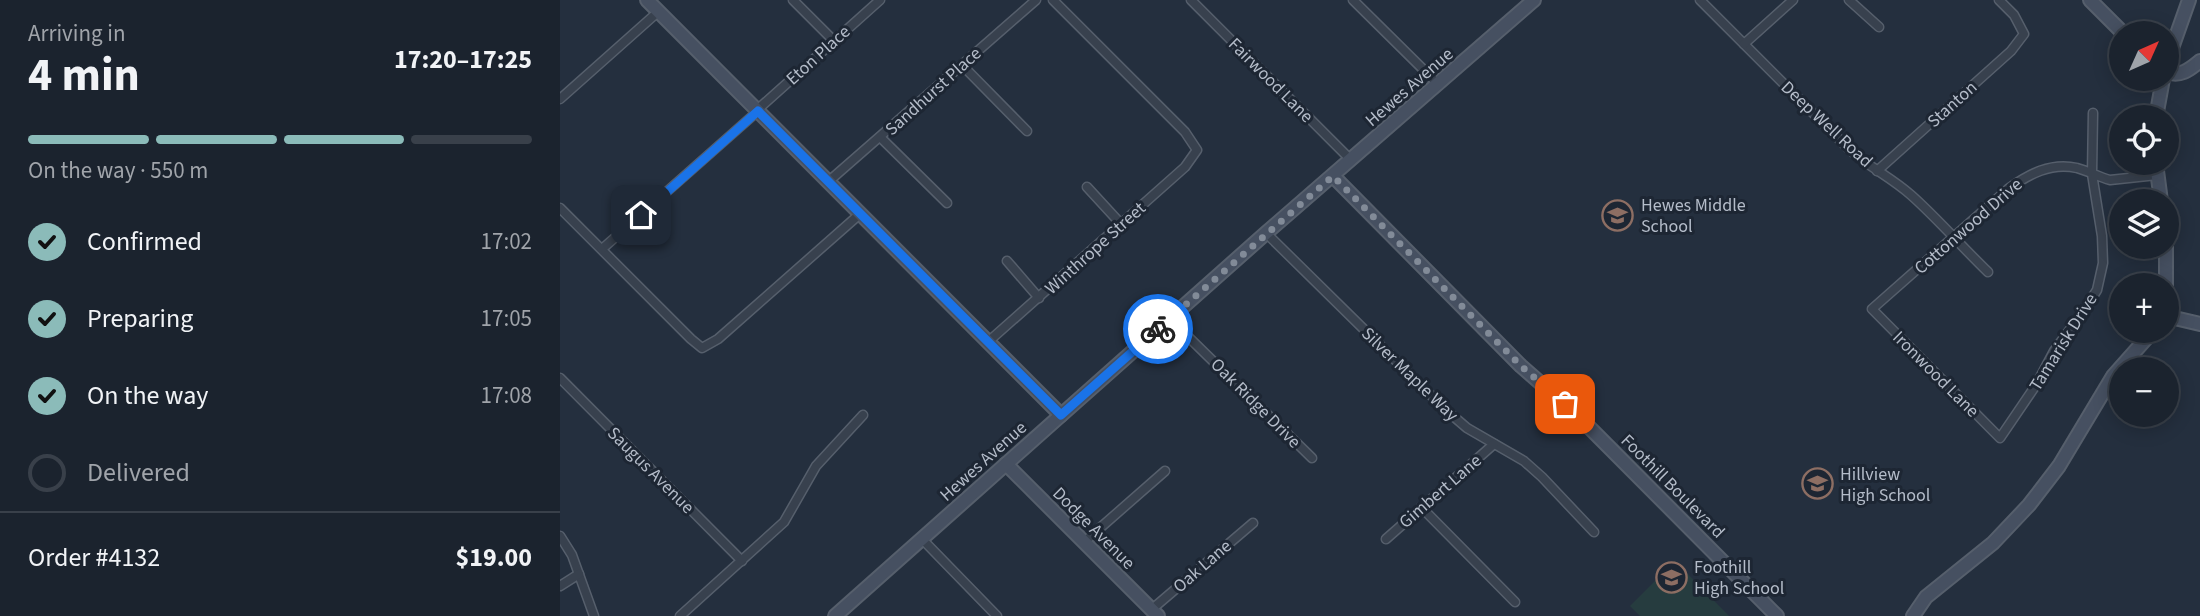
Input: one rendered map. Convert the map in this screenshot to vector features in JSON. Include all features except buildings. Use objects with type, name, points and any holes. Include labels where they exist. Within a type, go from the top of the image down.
[{"type":"street","points":[[647,0],[1061,415]]},
{"type":"street","points":[[793,0],[834,41]]},
{"type":"street","name":"Eton Place","points":[[602,250],[880,0]]},
{"type":"street","name":"Sandhurst Place","points":[[829,181],[1036,0]]},
{"type":"street","name":"Winthrope Street","points":[[989,341],[1185,167],[1197,150],[1185,132],[1053,0]]},
{"type":"street","name":"Fairwood Lane","points":[[1191,0],[1351,160]]},
{"type":"street","points":[[1353,0],[1439,85]]},
{"type":"street","name":"Hewes Avenue","points":[[835,616],[1266,233],[1534,0]]},
{"type":"street","name":"Deep Well Road","points":[[1700,0],[1850,150],[1913,197],[1988,272]]},
{"type":"street","points":[[1744,44],[1793,0]]},
{"type":"street","points":[[1849,0],[1879,27]]},
{"type":"street","name":"Stanton","points":[[1877,171],[2011,51],[2024,34],[2014,15],[1999,0]]},
{"type":"street","points":[[2090,0],[2111,21]]},
{"type":"street","points":[[2179,28],[2189,0]]},
{"type":"street","points":[[560,99],[659,11]]},
{"type":"street","points":[[2179,74],[2189,71],[2200,61]]},
{"type":"street","points":[[962,65],[1027,131]]},
{"type":"street","name":"Tamarisk Drive","points":[[2000,438],[2036,385],[2054,351],[2097,290],[2103,263],[2102,236],[2092,174],[2093,113]]},
{"type":"street","points":[[880,138],[947,203]]},
{"type":"street","name":"Cottonwood Drive","points":[[1872,310],[2008,189],[2028,175],[2063,166],[2118,181],[2137,175]]},
{"type":"street","name":"Foothill Boulevard","points":[[1333,176],[1521,366],[1578,416],[1777,616]]},
{"type":"street","points":[[1087,187],[1121,224]]},
{"type":"street","points":[[560,208],[702,348],[718,339],[861,213]]},
{"type":"street","name":"Silver Maple Way","points":[[1266,233],[1446,410],[1467,428],[1524,461],[1594,532]]},
{"type":"street","points":[[1007,261],[1039,298]]},
{"type":"street","name":"Ironwood Lane","points":[[1872,310],[2000,438]]},
{"type":"street","name":"Oak Ridge Drive","points":[[1170,319],[1312,458]]},
{"type":"street","points":[[2179,319],[2200,324]]},
{"type":"street","points":[[1913,616],[1926,597],[1993,543],[2029,505],[2059,466],[2113,376],[2142,343]]},
{"type":"street","name":"Saugus Avenue","points":[[560,378],[742,561]]},
{"type":"street","points":[[680,616],[784,522],[816,466],[863,415]]},
{"type":"street","name":"Gimbert Lane","points":[[1385,539],[1494,444]]},
{"type":"street","name":"Dodge Avenue","points":[[1006,464],[1155,613]]},
{"type":"street","points":[[1084,542],[1165,471]]},
{"type":"street","points":[[1421,507],[1515,602]]},
{"type":"street","name":"Oak Lane","points":[[1155,613],[1253,523]]},
{"type":"street","points":[[560,536],[572,555],[594,616]]},
{"type":"street","points":[[922,539],[993,615]]},
{"type":"street","points":[[560,586],[579,574]]},
{"type":"green space","points":[[1675,561],[1729,616],[1640,616],[1630,606]]},
{"type":"way so far","points":[[1158,329],[1333,176],[1521,366],[1565,404]]},
{"type":"place","name":"Hewes Middle School","points":[[1618,215]]},
{"type":"place","name":"Hillview High School","points":[[1817,484]]},
{"type":"place","name":"Foothill High School","points":[[1671,577]]},
{"type":"route","points":[[641,215],[758,111],[1061,415],[1158,329]]}]
